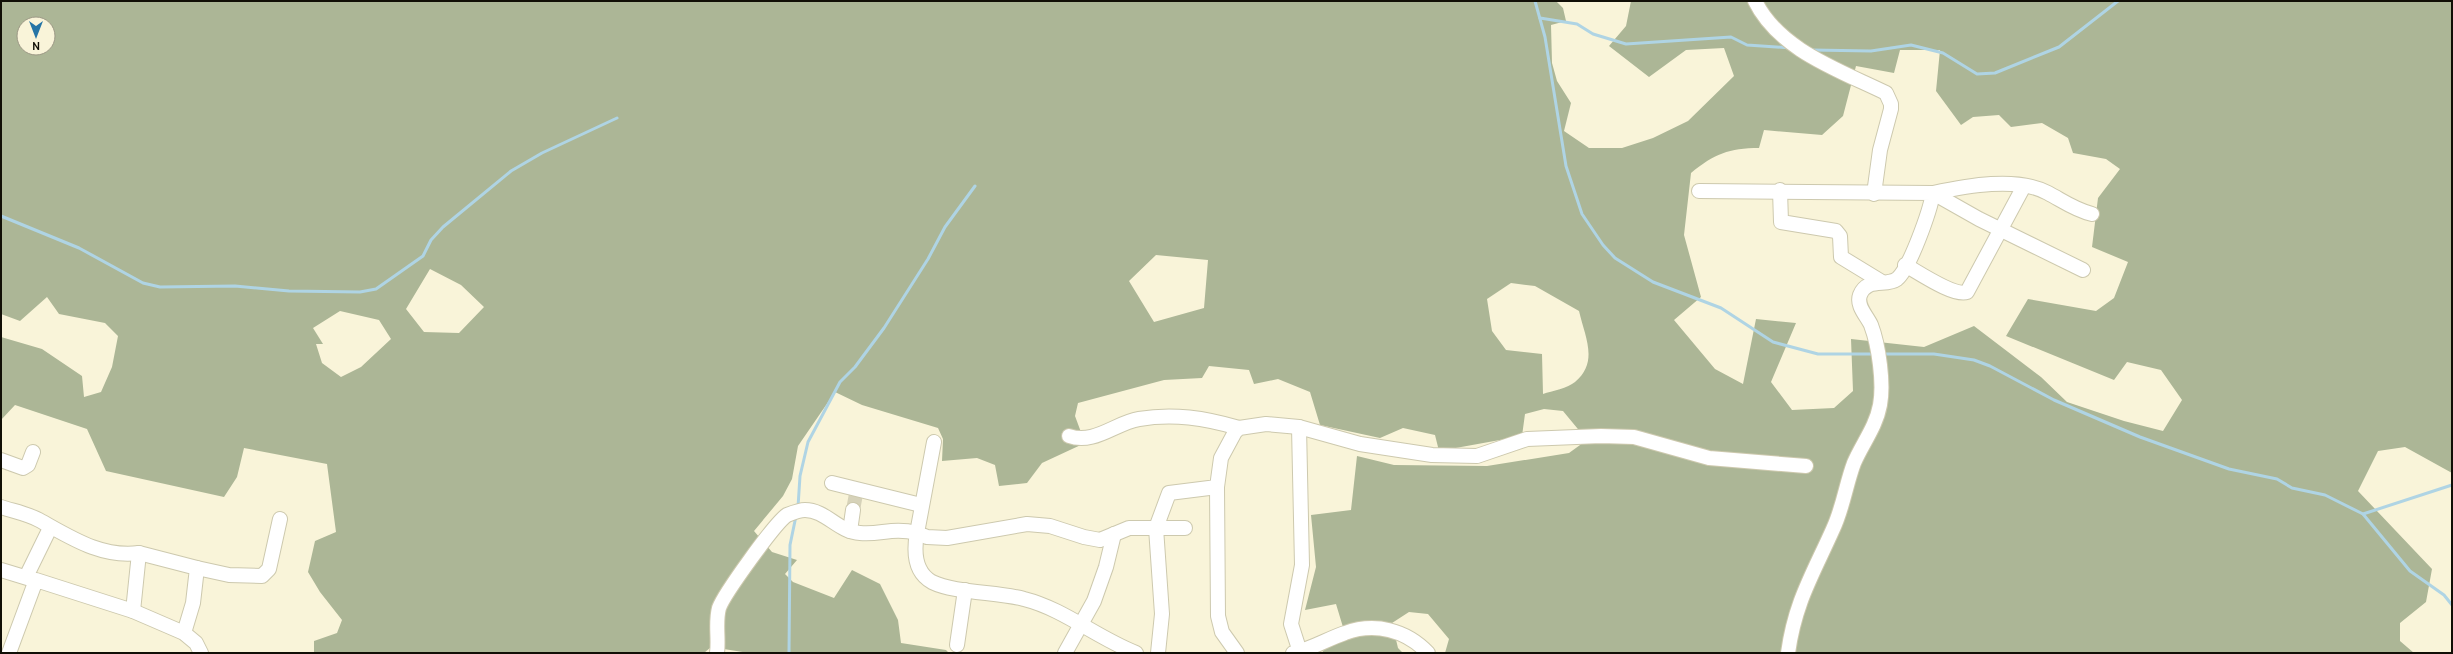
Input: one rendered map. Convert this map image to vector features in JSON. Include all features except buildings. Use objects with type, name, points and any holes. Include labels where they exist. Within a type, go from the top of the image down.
[{"type":"street","points":[[1755,1],[1763,17],[1778,33],[1807,54],[1886,93],[1890,99],[1891,110],[1880,150],[1874,194]]},
{"type":"street","points":[[1699,191],[1780,190],[1874,194],[1933,193],[1975,186],[2024,186],[2048,193],[2062,203],[2092,214]]},
{"type":"street","points":[[1905,265],[1949,290],[1965,293],[2024,186]]},
{"type":"street","points":[[1780,190],[1781,222],[1836,231],[1840,236],[1841,257],[1882,282]]},
{"type":"street","points":[[1933,193],[1979,220],[2000,228],[2083,270]]},
{"type":"street","points":[[1788,653],[1794,619],[1800,600],[1815,564],[1834,528],[1855,462],[1867,441],[1880,405],[1879,353],[1859,300],[1865,287],[1897,279],[1917,243],[1933,193]]},
{"type":"street","points":[[1069,436],[1076,439],[1086,438],[1109,432],[1117,426],[1137,420],[1171,416],[1196,417],[1239,428],[1266,424],[1299,427],[1360,444],[1438,456],[1477,456],[1527,439],[1601,436],[1634,437],[1709,458],[1806,466]]},
{"type":"street","points":[[1299,427],[1302,565],[1291,624],[1297,652],[1345,633],[1365,628],[1394,631],[1417,642],[1428,653]]},
{"type":"street","points":[[1237,653],[1222,632],[1218,616],[1216,487],[1221,458],[1239,428]]},
{"type":"street","points":[[934,442],[921,505],[915,556],[923,574],[931,582],[965,590],[1023,598],[1044,605],[1080,624],[1117,650],[1136,653]]},
{"type":"street","points":[[1,460],[23,468],[28,465],[33,452]]},
{"type":"street","points":[[832,483],[856,492],[921,505]]},
{"type":"street","points":[[1158,653],[1162,614],[1156,528],[1170,493],[1203,487],[1216,487]]},
{"type":"street","points":[[1,508],[38,519],[50,528],[96,549],[129,554],[139,553],[229,575],[262,576],[269,568],[280,519]]},
{"type":"street","points":[[717,653],[717,618],[725,595],[773,531],[787,515],[803,510],[822,514],[850,531],[860,533],[891,529],[917,533],[927,537],[947,538],[1027,524],[1050,526],[1095,540],[1106,538],[1129,528],[1185,528]]},
{"type":"street","points":[[850,531],[853,510]]},
{"type":"street","points":[[9,653],[31,579],[50,528]]},
{"type":"street","points":[[1065,653],[1094,601],[1101,583],[1114,534]]},
{"type":"street","points":[[133,611],[139,553]]},
{"type":"street","points":[[184,633],[193,603],[197,568]]},
{"type":"street","points":[[1,570],[133,611],[184,633],[196,643],[201,653]]},
{"type":"street","points":[[957,645],[965,590]]},
{"type":"green space","points":[[1,1],[1556,1],[1563,8],[1566,21],[1551,25],[1552,63],[1557,81],[1571,103],[1564,131],[1589,148],[1622,148],[1653,138],[1688,121],[1734,76],[1724,48],[1686,50],[1649,77],[1609,46],[1626,26],[1631,1],[2452,1],[2452,473],[2405,447],[2378,451],[2358,491],[2432,569],[2426,602],[2400,623],[2400,641],[2414,653],[1445,653],[1449,639],[1428,614],[1409,612],[1392,623],[1398,648],[1403,653],[1322,653],[1324,649],[1346,637],[1336,604],[1305,610],[1316,567],[1311,515],[1351,510],[1357,456],[1394,465],[1487,466],[1569,453],[1587,440],[1563,411],[1544,409],[1525,414],[1522,436],[1439,451],[1435,435],[1403,428],[1380,438],[1320,425],[1310,392],[1278,379],[1254,384],[1249,370],[1209,366],[1202,378],[1164,380],[1078,403],[1075,416],[1085,443],[1042,463],[1027,483],[999,486],[995,465],[977,458],[942,461],[943,439],[938,428],[862,405],[835,392],[798,446],[792,479],[783,496],[754,531],[772,552],[797,560],[785,574],[793,582],[834,598],[852,570],[880,584],[898,620],[901,643],[946,650],[949,653],[749,653],[711,647],[704,653],[314,653],[314,641],[337,633],[342,620],[320,592],[308,572],[315,541],[336,532],[327,464],[244,448],[237,477],[224,497],[106,471],[87,429],[15,405],[1,420],[1,337],[42,349],[82,376],[84,397],[101,392],[112,367],[118,336],[105,323],[59,314],[47,297],[20,321],[1,314]],"holes":[[[1900,50],[1940,50],[1936,91],[1961,125],[1973,117],[1999,115],[2011,127],[2042,123],[2068,138],[2073,153],[2106,159],[2120,169],[2098,198],[2092,247],[2128,262],[2114,298],[2096,311],[2028,299],[2006,336],[2114,380],[2127,362],[2161,370],[2182,400],[2163,431],[2124,421],[2067,402],[2041,377],[1974,326],[1924,347],[1851,339],[1853,391],[1834,408],[1792,410],[1771,382],[1796,323],[1756,319],[1743,384],[1715,369],[1674,320],[1701,297],[1684,235],[1691,173],[1699,166],[1722,153],[1739,149],[1759,148],[1764,130],[1822,135],[1843,116],[1856,66],[1894,73]],[[1156,255],[1208,260],[1204,308],[1154,322],[1129,281]],[[430,269],[461,285],[484,307],[459,333],[424,332],[406,309]],[[1511,283],[1535,286],[1579,311],[1588,349],[1587,366],[1582,374],[1572,384],[1543,394],[1542,354],[1506,350],[1492,331],[1487,299]],[[340,311],[379,320],[391,339],[361,367],[341,377],[322,363],[316,344],[323,344],[313,328]]]},
{"type":"waterway","points":[[1535,1],[1545,37],[1566,166],[1582,214],[1603,245],[1615,258],[1653,282],[1721,308],[1773,342],[1818,354],[1874,354]]},
{"type":"waterway","points":[[1812,50],[1871,51],[1911,45],[1943,53],[1977,74],[1995,73],[2059,47],[2118,1]]},
{"type":"waterway","points":[[1540,18],[1577,24],[1593,34],[1626,44],[1731,37],[1747,45],[1791,48]]},
{"type":"waterway","points":[[1,216],[79,248],[143,283],[160,287],[235,286],[289,291],[360,292],[376,289],[423,256],[431,240],[443,227],[511,171],[542,153],[617,118]]},
{"type":"waterway","points":[[798,507],[800,476],[808,442],[840,382],[855,367],[884,328],[928,259],[945,227],[975,186]]},
{"type":"waterway","points":[[1881,354],[1934,354],[1974,360],[1990,366],[2054,400],[2140,437],[2229,469],[2277,479],[2292,488],[2325,495],[2363,514],[2410,571],[2444,595],[2452,605]]},
{"type":"waterway","points":[[2363,514],[2452,485]]},
{"type":"waterway","points":[[789,653],[790,545],[796,516]]},
{"type":"tunnel","points":[[853,510],[856,494]]}]
